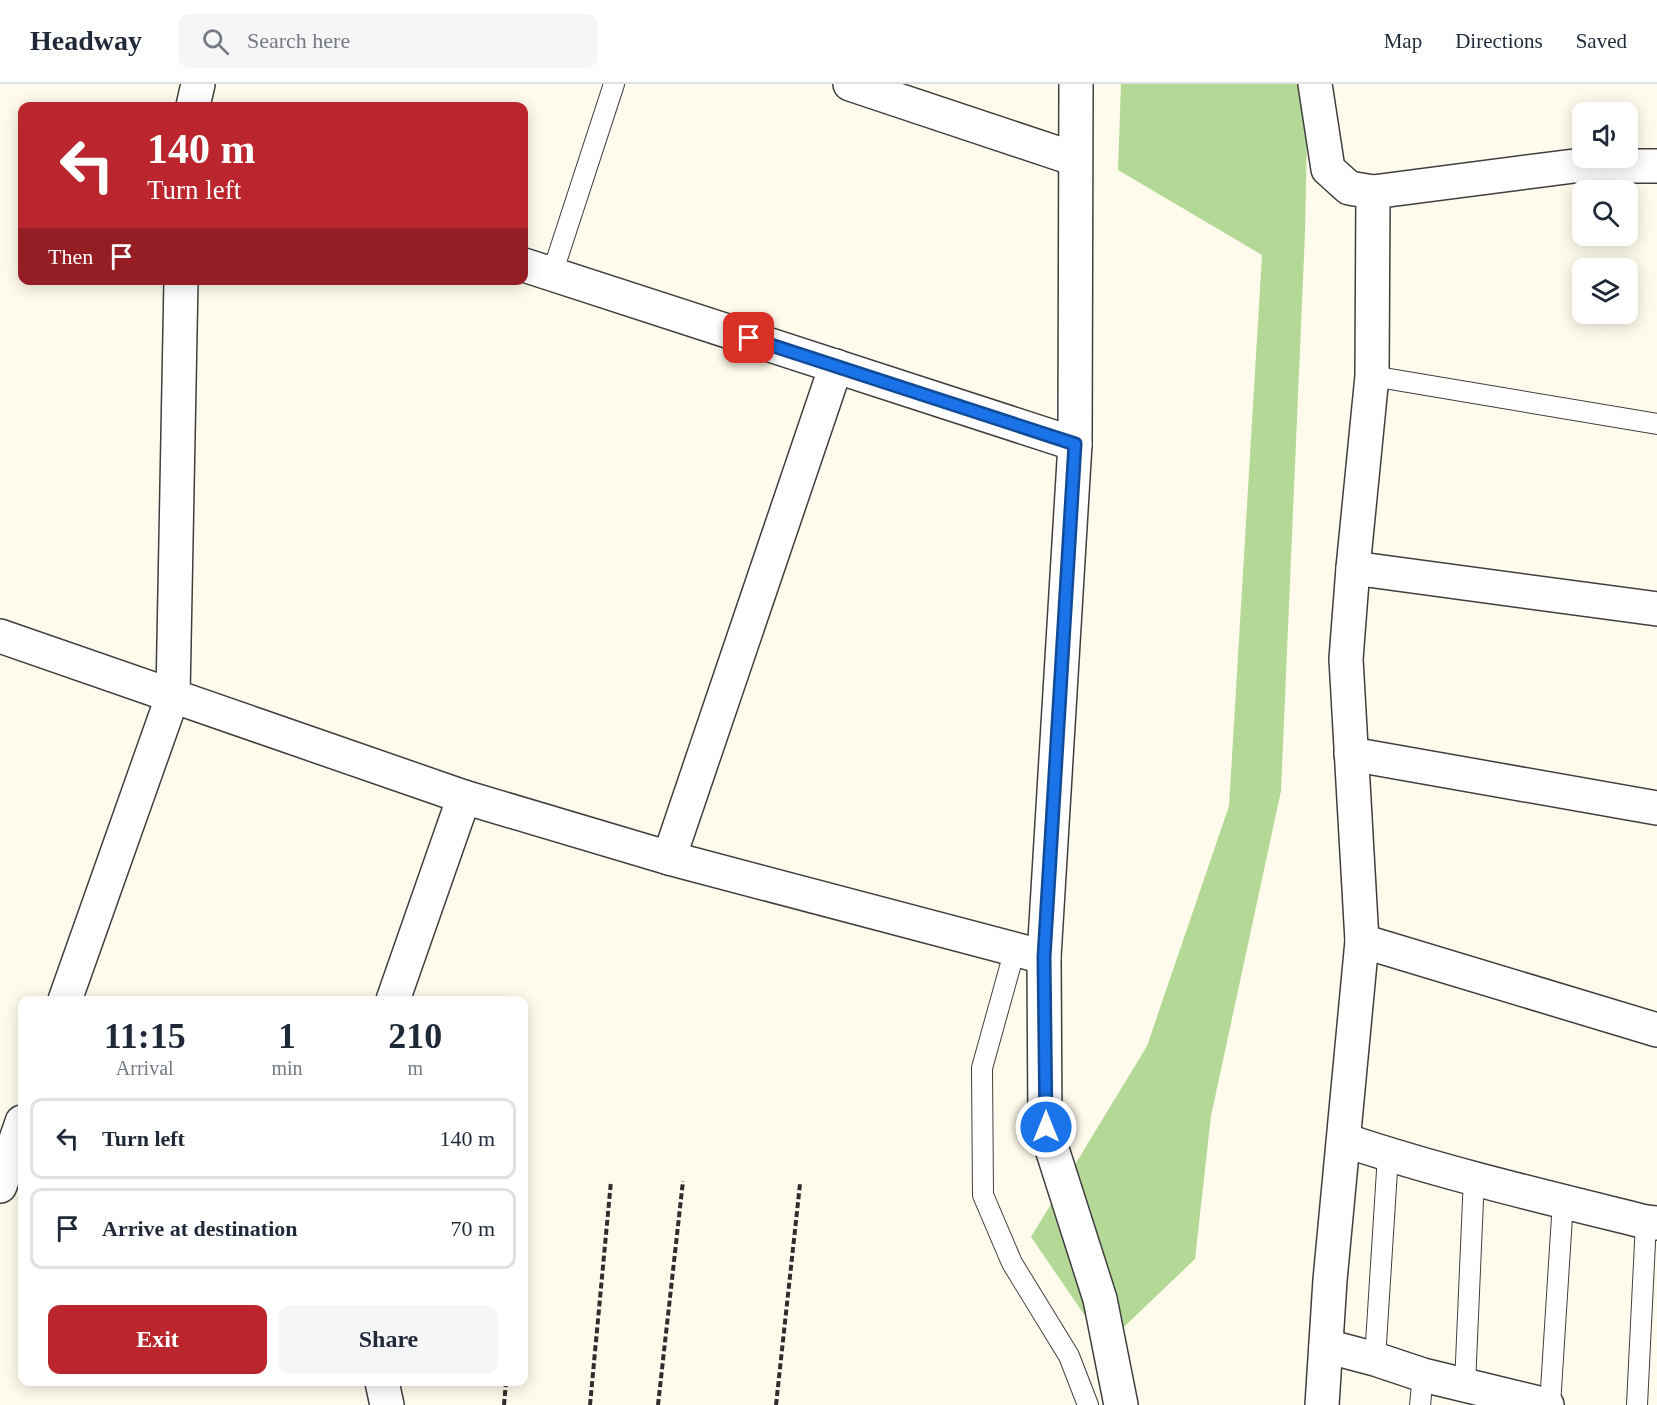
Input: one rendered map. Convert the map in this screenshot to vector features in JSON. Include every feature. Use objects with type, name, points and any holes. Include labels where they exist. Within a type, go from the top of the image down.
[{"type":"street","points":[[194,102],[198,84]]},
{"type":"street","points":[[850,84],[1075,159]]},
{"type":"street","points":[[1076,84],[1075,444],[1030,953],[1046,1127],[1100,1299],[1121,1405]]},
{"type":"street","points":[[1315,84],[1328,169],[1349,188],[1373,192],[1574,166],[1657,166]]},
{"type":"street","points":[[1322,1405],[1330,1280],[1362,941],[1346,659],[1372,376],[1373,192]]},
{"type":"street","points":[[538,269],[1075,444]]},
{"type":"street","points":[[66,996],[172,695],[181,285]]},
{"type":"street","points":[[669,858],[836,366]]},
{"type":"street","points":[[1353,568],[1657,609]]},
{"type":"street","points":[[0,636],[464,797],[669,858],[1030,953]]},
{"type":"street","points":[[1352,753],[1657,808]]},
{"type":"street","points":[[394,996],[464,797]]},
{"type":"street","points":[[1362,941],[1657,1029]]},
{"type":"street","points":[[0,1186],[18,1134]]},
{"type":"street","points":[[1344,1140],[1388,1155],[1652,1223]]},
{"type":"street","points":[[1326,1346],[1375,1359],[1422,1390],[1482,1394],[1548,1405]]},
{"type":"street","points":[[383,1386],[387,1405]]},
{"type":"lane","points":[[538,269],[614,84]]},
{"type":"lane","points":[[1372,376],[1657,424]]},
{"type":"lane","points":[[1030,953],[982,1068],[983,1195],[1012,1263],[1069,1356],[1088,1405]]},
{"type":"lane","points":[[1375,1359],[1388,1155]]},
{"type":"lane","points":[[1474,1178],[1482,1394]]},
{"type":"lane","points":[[1548,1405],[1563,1201]]},
{"type":"lane","points":[[1637,1405],[1652,1223]]},
{"type":"path","points":[[590,1405],[611,1181]]},
{"type":"path","points":[[658,1405],[683,1182]]},
{"type":"path","points":[[776,1405],[800,1184]]},
{"type":"path","points":[[504,1405],[506,1386]]},
{"type":"green space","points":[[1121,84],[1308,84],[1305,233],[1281,791],[1211,1116],[1195,1259],[1105,1345],[1031,1237],[1147,1046],[1229,806],[1262,255],[1118,170]]},
{"type":"route","points":[[749,338],[1075,444],[1044,957],[1046,1127]]}]
